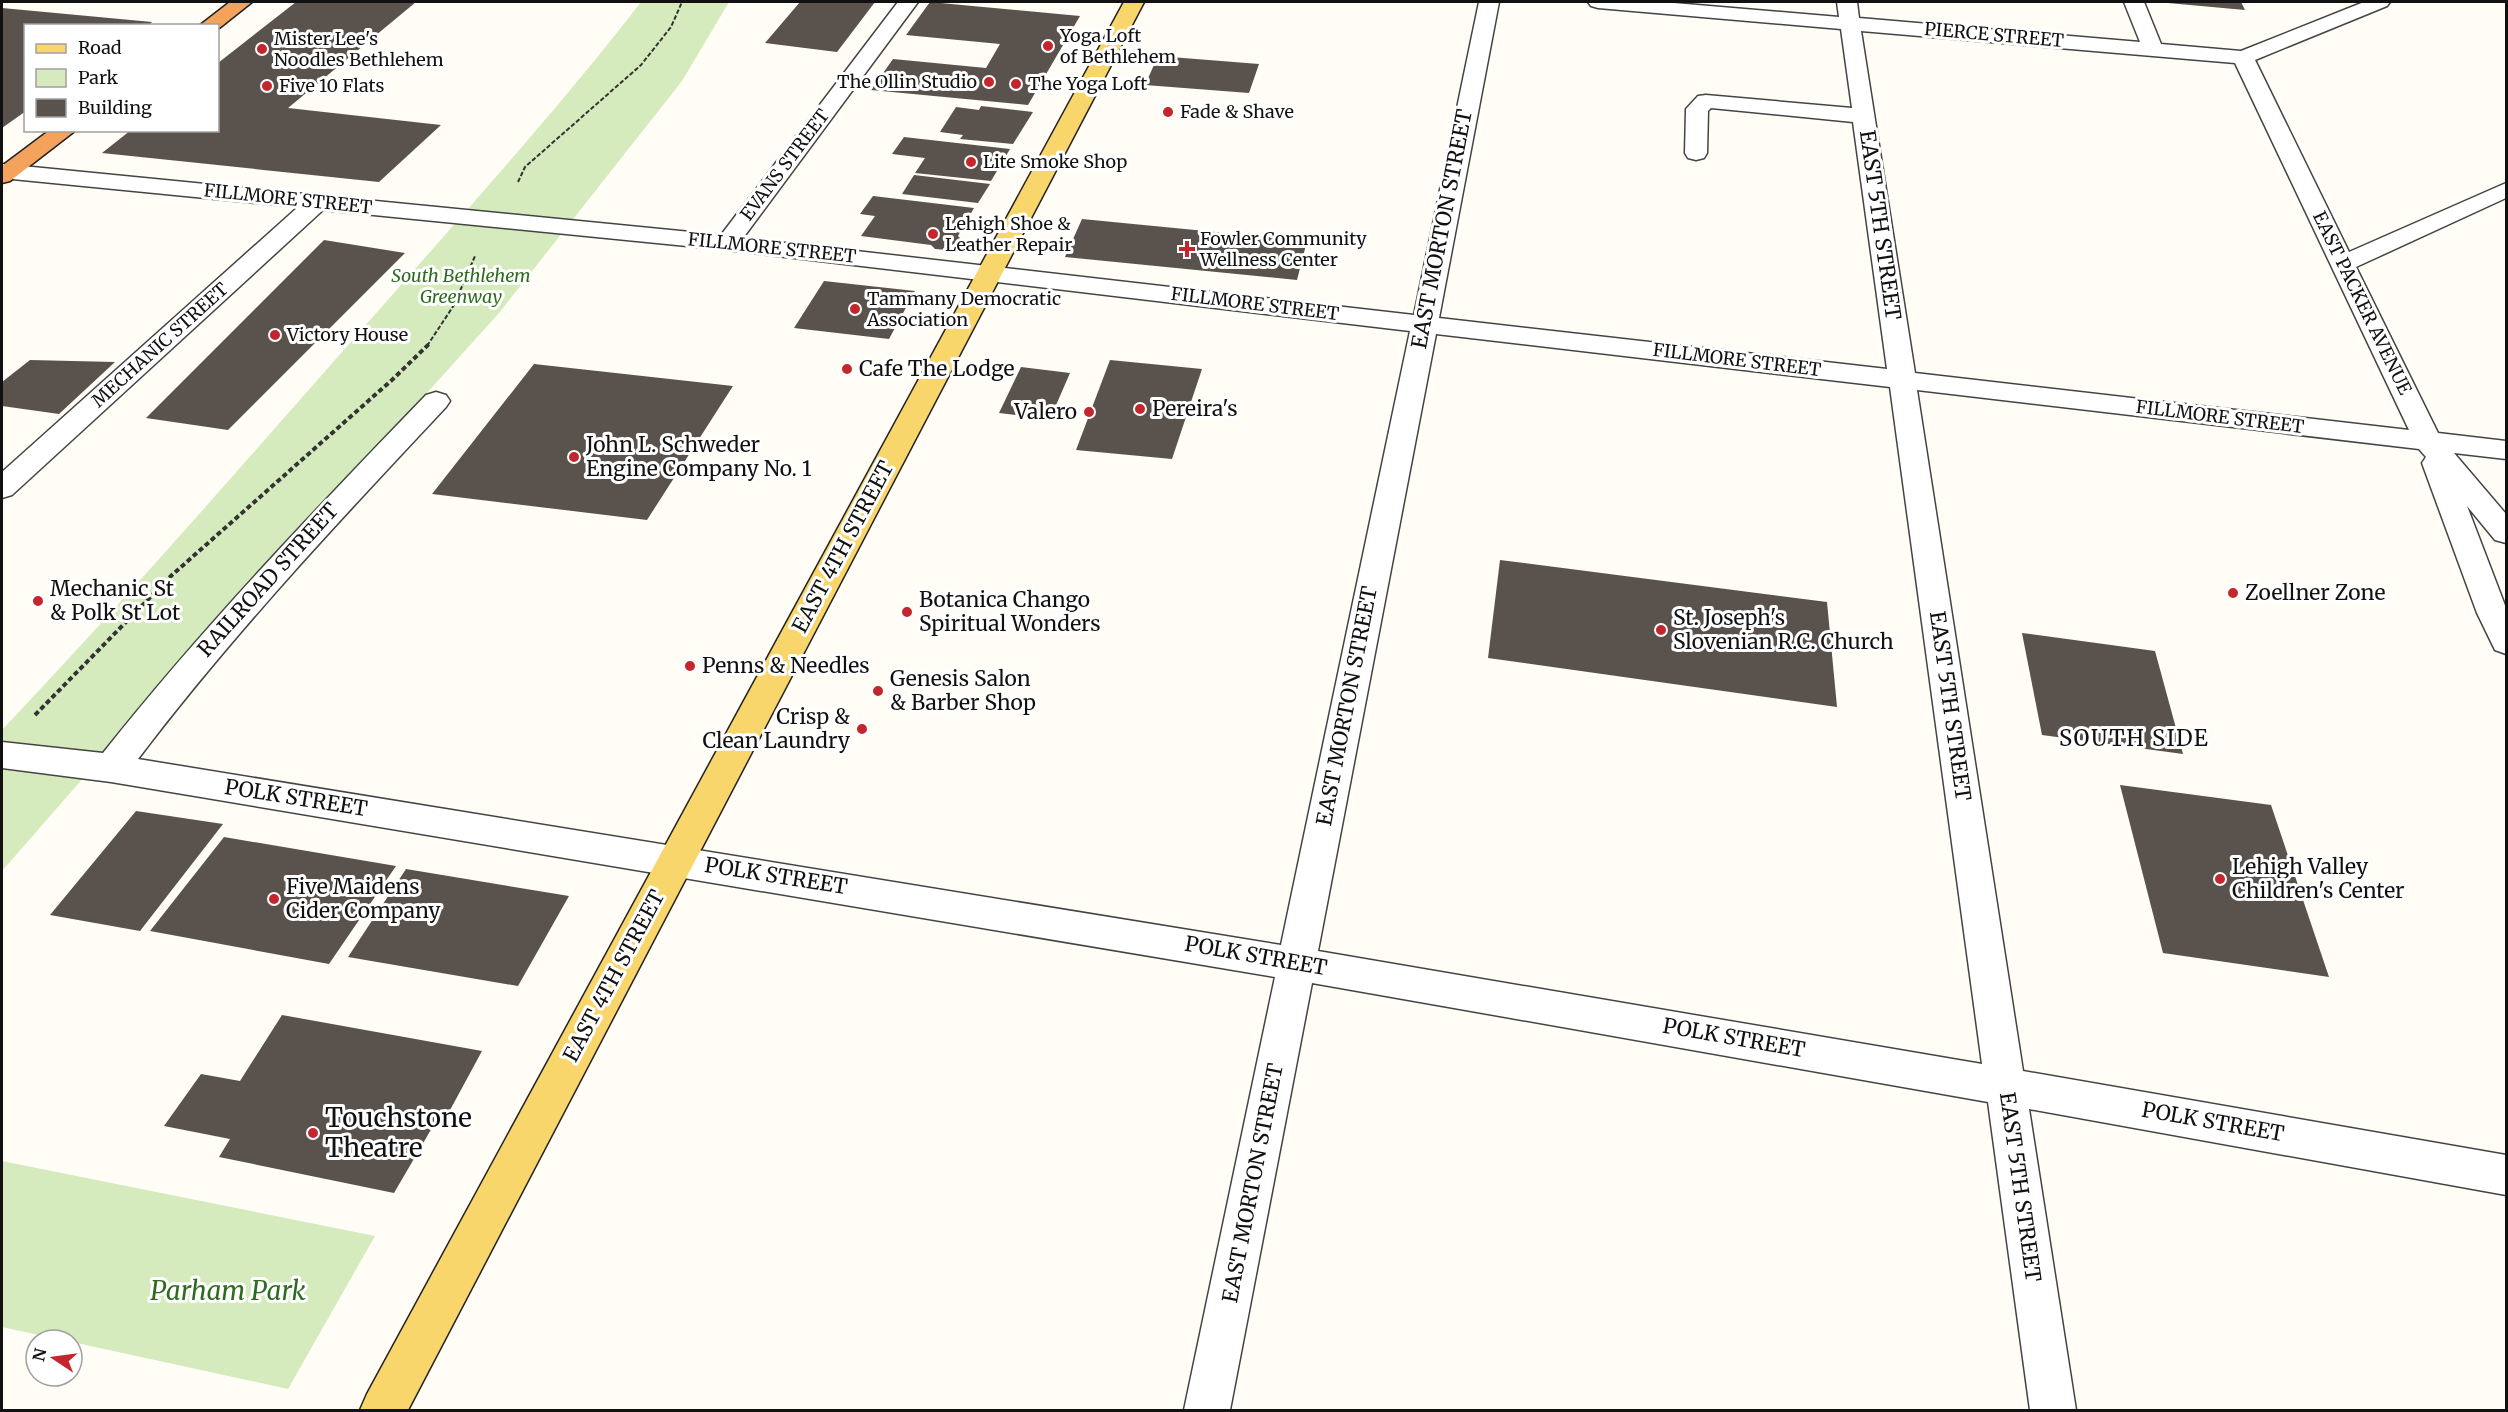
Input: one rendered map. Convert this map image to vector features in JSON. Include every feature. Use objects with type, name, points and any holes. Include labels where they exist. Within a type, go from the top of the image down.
[{"type":"highway","points":[[212,24],[242,2]]},
{"type":"highway","points":[[4,173],[61,132]]},
{"type":"main road","name":"EAST 4TH STREET","points":[[383,1410],[1134,2]]},
{"type":"street","name":"EVANS STREET","points":[[728,243],[908,2]]},
{"type":"street","name":"EAST MORTON STREET","points":[[1207,1410],[1489,2]]},
{"type":"street","name":"PIERCE STREET","points":[[1598,2],[1849,12],[2153,49],[2243,57],[2380,2]]},
{"type":"street","points":[[2134,2],[2153,49]]},
{"type":"street","name":"EAST 5TH STREET","points":[[1849,12],[2052,1410]]},
{"type":"street","name":"EAST PACKER AVENUE","points":[[2243,57],[2428,441],[2506,533]]},
{"type":"street","points":[[1696,153],[1697,109],[1706,101],[1864,116]]},
{"type":"street","name":"FILLMORE STREET","points":[[4,173],[728,243],[2506,450]]},
{"type":"street","points":[[2342,264],[2506,190]]},
{"type":"street","name":"MECHANIC STREET","points":[[2,488],[318,202]]},
{"type":"street","name":"RAILROAD STREET","points":[[111,768],[166,695],[230,621],[436,401]]},
{"type":"street","points":[[2428,441],[2506,642]]},
{"type":"street","name":"POLK STREET","points":[[2,755],[111,768],[676,859],[2005,1085],[2506,1175]]},
{"type":"path","points":[[516,186],[525,167],[629,76],[655,48],[672,25],[682,2]]},
{"type":"path","points":[[34,716],[171,575],[393,379],[432,341],[454,305],[477,252]]},
{"type":"green space","name":"South Bethlehem Greenway","points":[[641,2],[729,2],[682,81],[499,313],[195,650],[2,871],[2,730],[181,534],[466,212],[573,87]]},
{"type":"green space","name":"Parham Park","points":[[2,1161],[375,1236],[288,1389],[84,1345],[84,1328],[24,1328],[24,1332],[2,1327]]},
{"type":"building","name":"Five 10 Flats","points":[[296,2],[416,2],[288,108],[441,125],[379,182],[102,153],[128,132],[219,132],[219,62]]},
{"type":"building","points":[[800,2],[875,2],[837,52],[765,43]]},
{"type":"building","points":[[930,2],[1080,16],[1028,105],[871,90],[893,59],[986,68],[1000,44],[906,35]]},
{"type":"building","points":[[2241,2],[2245,10],[2168,3]]},
{"type":"building","points":[[2,8],[152,22],[150,24],[24,24],[24,112],[2,128]]},
{"type":"building","points":[[1158,56],[1259,64],[1249,93],[1145,85]]},
{"type":"building","points":[[981,106],[1033,112],[1013,144],[960,139],[963,135],[940,132],[956,107],[979,110]]},
{"type":"building","points":[[904,137],[1010,149],[991,181],[915,173],[925,158],[892,154]]},
{"type":"building","points":[[914,175],[990,184],[978,203],[902,194]]},
{"type":"building","points":[[873,196],[974,208],[958,236],[962,240],[958,246],[947,250],[935,249],[931,245],[861,236],[875,216],[860,214]]},
{"type":"building","name":"Fowler Community Wellness Center","points":[[1082,219],[1307,241],[1297,280],[1065,257]]},
{"type":"building","name":"Victory House","points":[[324,240],[405,253],[228,430],[146,418]]},
{"type":"building","name":"Tammany Democratic Association","points":[[824,281],[915,291],[889,339],[794,328]]},
{"type":"building","points":[[30,360],[115,362],[59,414],[2,406],[2,382]]},
{"type":"building","name":"Pereira's","points":[[1110,360],[1202,369],[1172,459],[1076,450]]},
{"type":"building","name":"John L. Schweder Engine Company No. 1","points":[[534,364],[733,386],[647,520],[432,494]]},
{"type":"building","points":[[1021,367],[1070,373],[1050,419],[999,413]]},
{"type":"building","name":"St. Joseph's Slovenian R.C. Church","points":[[1500,560],[1827,602],[1837,707],[1488,658]]},
{"type":"building","points":[[2022,633],[2155,651],[2183,754],[2042,735]]},
{"type":"building","name":"Lehigh Valley Children's Center","points":[[2120,785],[2271,805],[2329,977],[2163,953]]},
{"type":"building","points":[[136,811],[223,824],[140,931],[50,915]]},
{"type":"building","name":"Five Maidens Cider Company","points":[[224,837],[396,866],[329,964],[150,931]]},
{"type":"building","points":[[406,869],[569,896],[518,986],[348,957]]},
{"type":"building","points":[[282,1015],[482,1051],[443,1123],[436,1121],[394,1193],[219,1157],[230,1139],[164,1126],[201,1074],[240,1081]]},
{"type":"place","name":"Yoga Loft of Bethlehem","points":[[1048,46]]},
{"type":"place","name":"Mister Lee's Noodles Bethlehem","points":[[262,49]]},
{"type":"place","name":"The Ollin Studio","points":[[989,82]]},
{"type":"place","name":"The Yoga Loft","points":[[1016,84]]},
{"type":"place","name":"Five 10 Flats","points":[[267,86]]},
{"type":"place","name":"Fade & Shave","points":[[1168,112]]},
{"type":"place","name":"Lite Smoke Shop","points":[[971,162]]},
{"type":"place","name":"Lehigh Shoe & Leather Repair","points":[[933,234]]},
{"type":"place","name":"Fowler Community Wellness Center","points":[[1187,249]]},
{"type":"place","name":"Tammany Democratic Association","points":[[855,309]]},
{"type":"place","name":"Victory House","points":[[275,335]]},
{"type":"place","name":"Cafe The Lodge","points":[[847,369]]},
{"type":"place","name":"Pereira's","points":[[1140,409]]},
{"type":"place","name":"Valero","points":[[1089,412]]},
{"type":"place","name":"John L. Schweder Engine Company No. 1","points":[[574,457]]},
{"type":"place","name":"Zoellner Zone","points":[[2233,593]]},
{"type":"place","name":"Mechanic St & Polk St Lot","points":[[38,601]]},
{"type":"place","name":"Botanica Chango Spiritual Wonders","points":[[907,612]]},
{"type":"place","name":"St. Joseph's Slovenian R.C. Church","points":[[1661,630]]},
{"type":"place","name":"Penns & Needles","points":[[690,666]]},
{"type":"place","name":"Genesis Salon & Barber Shop","points":[[878,691]]},
{"type":"place","name":"Crisp & Clean Laundry","points":[[862,729]]},
{"type":"place","name":"Lehigh Valley Children's Center","points":[[2220,879]]},
{"type":"place","name":"Five Maidens Cider Company","points":[[274,899]]},
{"type":"place","name":"Touchstone Theatre","points":[[313,1133]]},
{"type":"district","name":"SOUTH SIDE","points":[[2134,738]]}]
